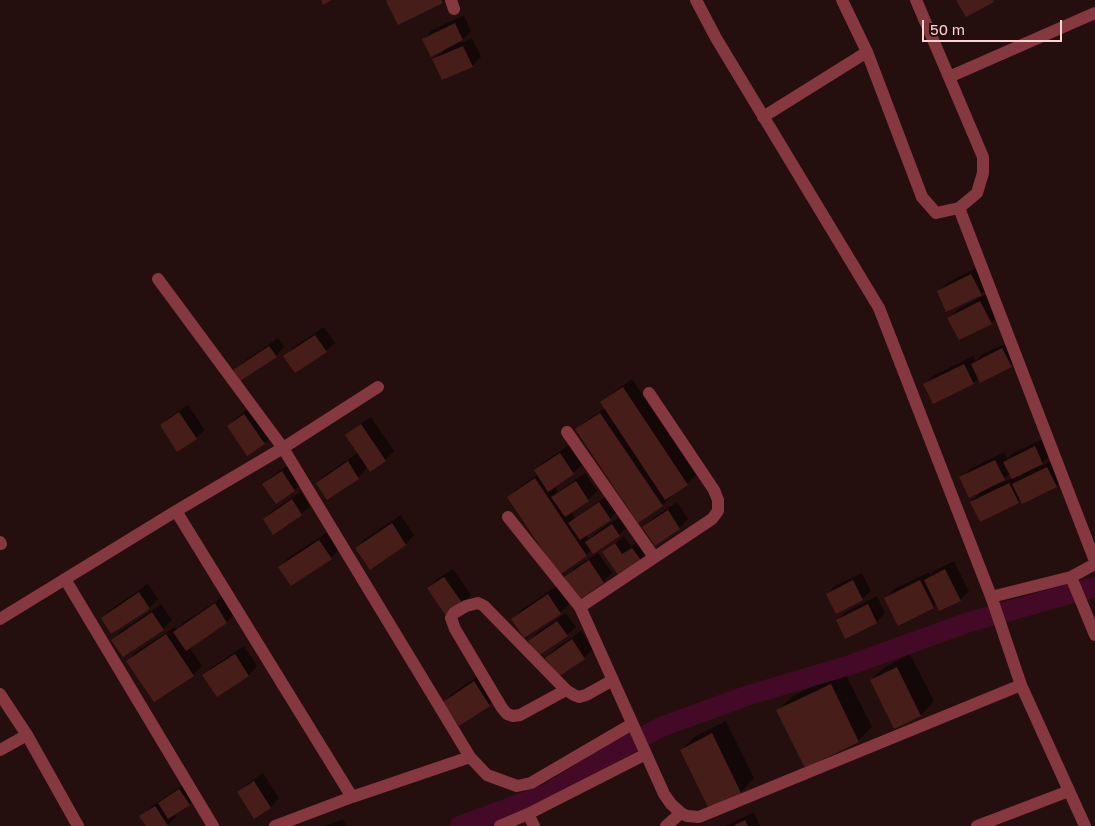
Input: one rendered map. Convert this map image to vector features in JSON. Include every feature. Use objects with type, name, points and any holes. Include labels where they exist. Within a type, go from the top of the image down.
[{"type":"street","points":[[696,0],[716,38],[879,308],[991,598],[1021,685],[1084,826]]},
{"type":"street","points":[[842,0],[867,52],[922,197],[936,213],[959,208],[977,193],[983,173],[983,156],[916,0]]},
{"type":"street","points":[[949,78],[1095,12]]},
{"type":"street","points":[[763,117],[867,52]]},
{"type":"street","points":[[959,208],[1095,562],[1072,578],[991,598]]},
{"type":"street","points":[[158,279],[283,448],[470,757],[487,775],[517,786],[531,783],[633,725]]},
{"type":"street","points":[[0,620],[176,511],[283,448],[378,387]]},
{"type":"street","points":[[580,607],[712,519],[718,511],[718,500],[714,490],[649,393]]},
{"type":"street","points":[[567,432],[654,557]]},
{"type":"street","points":[[176,511],[352,797]]},
{"type":"street","points":[[508,517],[580,607],[664,794],[681,813],[687,816],[699,816],[1021,685]]},
{"type":"street","points":[[1072,578],[1094,633]]},
{"type":"street","points":[[65,579],[213,826]]},
{"type":"street","points":[[566,690],[520,715],[513,716],[508,714],[502,708],[455,629],[451,618],[454,613],[466,606],[478,603],[484,606],[566,690],[580,697],[613,680]]},
{"type":"street","points":[[0,694],[27,735],[78,826]]},
{"type":"street","points":[[0,750],[27,735]]},
{"type":"street","points":[[500,826],[528,814],[646,754]]},
{"type":"street","points":[[275,826],[352,797],[470,757]]},
{"type":"street","points":[[976,826],[1069,791]]},
{"type":"street","points":[[667,825],[681,813]]},
{"type":"street","points":[[528,814],[534,826]]},
{"type":"building","points":[[321,0],[332,0],[323,5]]},
{"type":"building","points":[[441,0],[443,3],[398,25],[386,1]]},
{"type":"building","points":[[956,0],[993,0],[994,2],[966,17]]},
{"type":"building","points":[[455,23],[463,40],[431,57],[422,39]]},
{"type":"building","points":[[463,46],[473,67],[442,80],[432,59]]},
{"type":"building","points":[[971,274],[982,295],[946,312],[937,291]]},
{"type":"building","points":[[980,301],[992,324],[959,340],[947,318]]},
{"type":"building","points":[[315,335],[327,352],[295,373],[283,356]]},
{"type":"building","points":[[269,346],[277,357],[240,381],[233,370]]},
{"type":"building","points":[[1002,348],[1012,367],[980,383],[971,364]]},
{"type":"building","points":[[964,364],[974,384],[933,404],[923,384]]},
{"type":"building","points":[[623,387],[688,485],[665,500],[600,402]]},
{"type":"building","points":[[179,412],[197,439],[177,452],[160,425]]},
{"type":"building","points":[[600,413],[663,506],[638,523],[575,429]]},
{"type":"building","points":[[244,414],[265,444],[247,456],[227,426]]},
{"type":"building","points":[[361,424],[386,461],[370,472],[345,435]]},
{"type":"building","points":[[1035,446],[1043,464],[1012,479],[1003,462]]},
{"type":"building","points":[[560,453],[574,474],[548,492],[534,470]]},
{"type":"building","points":[[995,460],[1005,480],[969,498],[959,477]]},
{"type":"building","points":[[348,461],[359,479],[327,500],[316,483]]},
{"type":"building","points":[[1047,467],[1057,487],[1022,504],[1012,484]]},
{"type":"building","points":[[282,471],[295,491],[276,504],[262,484]]},
{"type":"building","points":[[535,478],[587,556],[559,575],[507,497]]},
{"type":"building","points":[[576,481],[589,501],[565,517],[551,497]]},
{"type":"building","points":[[1009,483],[1019,503],[980,522],[970,502]]},
{"type":"building","points":[[292,499],[302,515],[273,535],[263,519]]},
{"type":"building","points":[[599,502],[611,520],[580,540],[568,523]]},
{"type":"building","points":[[668,510],[680,529],[655,546],[642,527]]},
{"type":"building","points":[[392,523],[406,545],[370,570],[355,548]]},
{"type":"building","points":[[612,524],[620,536],[593,554],[585,542]]},
{"type":"building","points":[[319,540],[332,559],[291,586],[278,567]]},
{"type":"building","points":[[615,543],[622,554],[632,548],[641,560],[618,575],[602,552]]},
{"type":"building","points":[[589,560],[604,583],[579,600],[564,577]]},
{"type":"building","points":[[945,569],[961,601],[939,611],[924,580]]},
{"type":"building","points":[[444,577],[463,604],[446,616],[427,588]]},
{"type":"building","points":[[853,580],[863,600],[836,614],[826,594]]},
{"type":"building","points":[[920,580],[934,608],[898,626],[884,598]]},
{"type":"building","points":[[139,592],[150,609],[111,634],[101,618]]},
{"type":"building","points":[[548,594],[561,614],[524,638],[511,619]]},
{"type":"building","points":[[215,603],[227,623],[186,651],[173,632]]},
{"type":"building","points":[[868,604],[877,623],[845,639],[836,620]]},
{"type":"building","points":[[152,612],[164,630],[123,657],[111,640]]},
{"type":"building","points":[[557,621],[568,636],[538,656],[528,641]]},
{"type":"building","points":[[166,634],[194,676],[154,702],[126,661]]},
{"type":"building","points":[[572,639],[585,659],[558,677],[545,658]]},
{"type":"building","points":[[235,654],[249,676],[217,697],[202,675]]},
{"type":"building","points":[[897,667],[921,716],[894,729],[870,680]]},
{"type":"building","points":[[474,681],[490,706],[459,726],[443,702]]},
{"type":"building","points":[[831,684],[859,742],[805,768],[776,710]]},
{"type":"building","points":[[712,733],[741,793],[709,809],[680,750]]},
{"type":"building","points":[[254,781],[271,808],[254,819],[237,792]]},
{"type":"building","points":[[179,789],[190,805],[168,819],[158,803]]},
{"type":"building","points":[[155,806],[168,826],[146,826],[139,816]]},
{"type":"building","points":[[745,820],[748,826],[733,826]]},
{"type":"waterway","points":[[460,826],[549,793],[614,752],[661,727],[749,695],[850,665],[969,622],[1095,587]]}]
